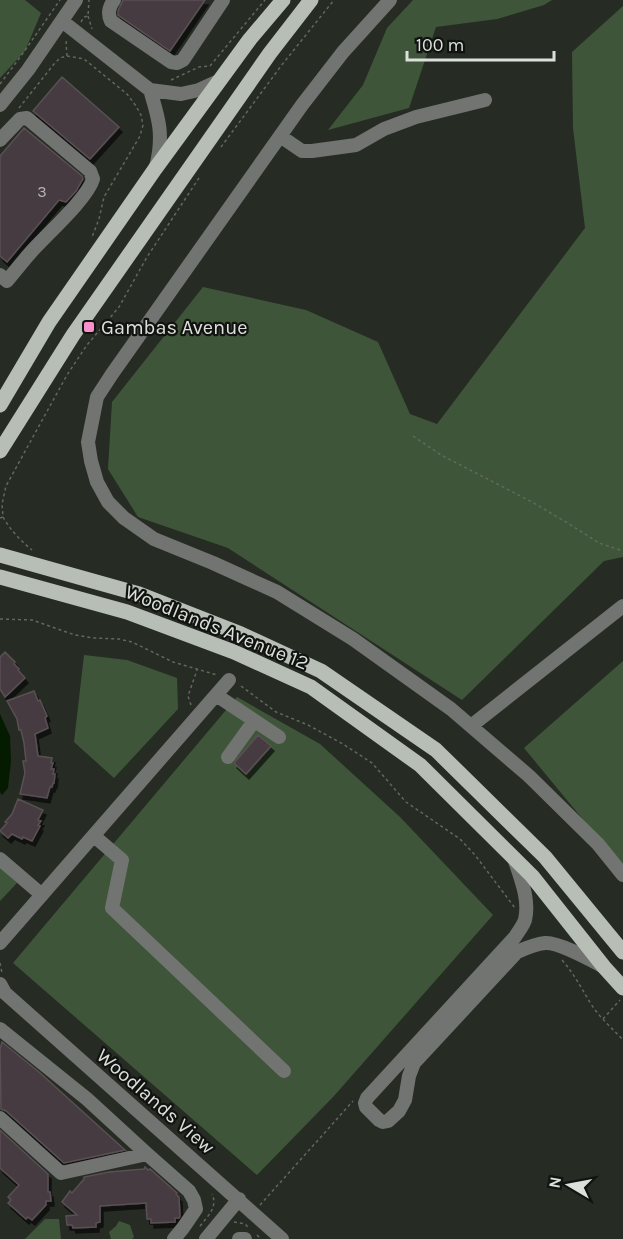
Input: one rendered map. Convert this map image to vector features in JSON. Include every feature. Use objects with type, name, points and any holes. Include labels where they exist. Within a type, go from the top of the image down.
[{"type":"main road","points":[[0,405],[49,322],[155,169],[250,39],[268,6],[283,0]]},
{"type":"main road","points":[[0,451],[73,335],[270,53],[311,0]]},
{"type":"main road","points":[[268,6],[285,8],[289,12],[288,28]]},
{"type":"main road","points":[[0,542],[7,557]]},
{"type":"main road","name":"Woodlands Avenue 12","points":[[7,557],[139,594],[242,634],[321,671],[436,750],[545,857],[623,952]]},
{"type":"main road","name":"Woodlands Avenue 12","points":[[0,577],[128,612],[234,652],[311,687],[420,765],[532,876],[623,988]]},
{"type":"street","points":[[0,105],[28,70],[76,0]]},
{"type":"street","points":[[114,0],[108,11],[111,21],[171,62],[177,63],[183,60],[223,0]]},
{"type":"street","points":[[390,0],[343,52],[280,136],[97,397],[88,442],[91,461],[97,482],[108,502],[124,518],[154,539],[276,592],[353,639],[452,709],[530,776],[598,844],[623,875]]},
{"type":"street","points":[[62,21],[150,90],[181,94],[199,90],[219,81]]},
{"type":"street","points":[[150,90],[160,124],[160,151],[155,169]]},
{"type":"street","points":[[280,136],[302,151],[356,145],[384,129],[416,117],[485,100]]},
{"type":"street","points":[[0,140],[20,119],[27,118],[90,171],[93,179],[76,204],[7,281],[0,275]]},
{"type":"street","points":[[471,726],[623,606]]},
{"type":"street","points":[[0,943],[230,680]]},
{"type":"street","points":[[216,695],[279,737]]},
{"type":"street","points":[[228,757],[254,721]]},
{"type":"street","points":[[94,836],[122,860],[112,908],[284,1071]]},
{"type":"street","points":[[514,858],[526,897],[525,921],[515,937],[367,1098],[366,1107],[383,1122],[388,1121],[399,1111],[405,1100],[414,1063],[517,952],[546,943],[561,947],[604,967]]},
{"type":"street","points":[[0,859],[42,895]]},
{"type":"street","name":"Woodlands View","points":[[2,990],[282,1239]]},
{"type":"street","points":[[0,1029],[87,1099],[189,1191],[196,1209],[174,1239]]},
{"type":"street","points":[[67,1083],[84,1063]]},
{"type":"street","points":[[0,1118],[61,1173],[147,1155]]},
{"type":"street","points":[[206,1239],[239,1199]]},
{"type":"street","points":[[239,1239],[245,1239]]},
{"type":"path","points":[[0,84],[60,0]]},
{"type":"path","points":[[67,56],[66,42],[84,17],[88,16],[89,0]]},
{"type":"path","points":[[218,150],[334,0]]},
{"type":"path","points":[[179,77],[199,67],[210,66],[268,6]]},
{"type":"path","points":[[17,109],[54,64],[60,58],[67,56],[84,59],[127,94],[141,115],[140,136],[104,196],[99,219],[90,240]]},
{"type":"path","points":[[0,518],[3,516],[2,504],[6,486],[68,375],[87,345],[119,307],[147,257],[198,179]]},
{"type":"path","points":[[413,436],[441,455],[532,502],[599,543],[623,551]]},
{"type":"path","points":[[0,619],[32,620],[75,635],[132,642],[173,662],[230,680],[276,711],[344,744],[372,763],[406,802],[460,839],[476,855],[525,921]]},
{"type":"path","points":[[562,960],[574,973],[591,1005],[623,1040]]},
{"type":"path","points":[[602,1019],[623,998]]},
{"type":"shaded area","points":[[0,0],[25,0],[41,13],[25,51],[0,78]]},
{"type":"shaded area","points":[[413,0],[552,0],[544,5],[497,19],[436,27],[409,108],[328,130],[363,85],[387,28]]},
{"type":"shaded area","points":[[623,6],[623,557],[604,561],[462,700],[228,548],[138,517],[108,469],[112,402],[203,287],[306,310],[378,342],[410,414],[437,424],[585,228],[573,128],[572,52]]},
{"type":"shaded area","points":[[84,655],[127,660],[177,678],[178,709],[114,778],[74,742]]},
{"type":"shaded area","points":[[623,661],[623,868],[524,748]]},
{"type":"shaded area","points":[[237,697],[320,744],[400,817],[493,915],[334,1096],[257,1175],[13,963]]},
{"type":"shaded area","points":[[0,714],[10,736],[11,761],[8,788],[2,795],[0,792]]},
{"type":"shaded area","points":[[0,867],[17,883],[0,901]]},
{"type":"shaded area","points":[[45,1219],[59,1219],[61,1239],[25,1239]]},
{"type":"shaded area","points":[[119,1221],[130,1225],[134,1237],[132,1239],[111,1239],[109,1232]]},
{"type":"building","points":[[123,0],[205,0],[170,51],[118,15]]},
{"type":"building","points":[[62,77],[119,127],[90,159],[33,111]]},
{"type":"building","points":[[24,128],[83,179],[66,202],[59,200],[7,262],[0,256],[0,156]]},
{"type":"building","points":[[5,652],[15,662],[14,664],[25,678],[5,697],[0,689],[0,657]]},
{"type":"building","points":[[34,691],[47,716],[45,718],[48,728],[35,734],[38,756],[52,758],[51,769],[54,769],[53,774],[55,774],[54,783],[50,787],[47,798],[20,794],[25,773],[23,761],[26,761],[24,743],[17,719],[7,701]]},
{"type":"building","points":[[258,735],[271,746],[246,774],[234,763]]},
{"type":"building","points":[[18,799],[43,810],[38,820],[41,821],[38,825],[40,826],[32,841],[12,834],[8,838],[0,831],[7,823],[5,822],[12,814]]},
{"type":"building","points":[[2,1042],[39,1072],[125,1150],[64,1163],[1,1109],[0,1049]]},
{"type":"building","points":[[0,1130],[48,1174],[48,1192],[50,1192],[51,1201],[46,1201],[46,1205],[32,1220],[28,1217],[26,1219],[8,1203],[11,1200],[8,1197],[19,1185],[0,1168]]},
{"type":"building","points":[[145,1167],[177,1193],[180,1216],[175,1218],[175,1222],[151,1223],[151,1219],[147,1219],[146,1203],[100,1206],[100,1222],[96,1223],[96,1227],[73,1228],[72,1225],[67,1225],[66,1216],[77,1215],[62,1202],[84,1177],[144,1169]]},
{"type":"place","name":"Gambas Avenue","points":[[89,327]]}]
